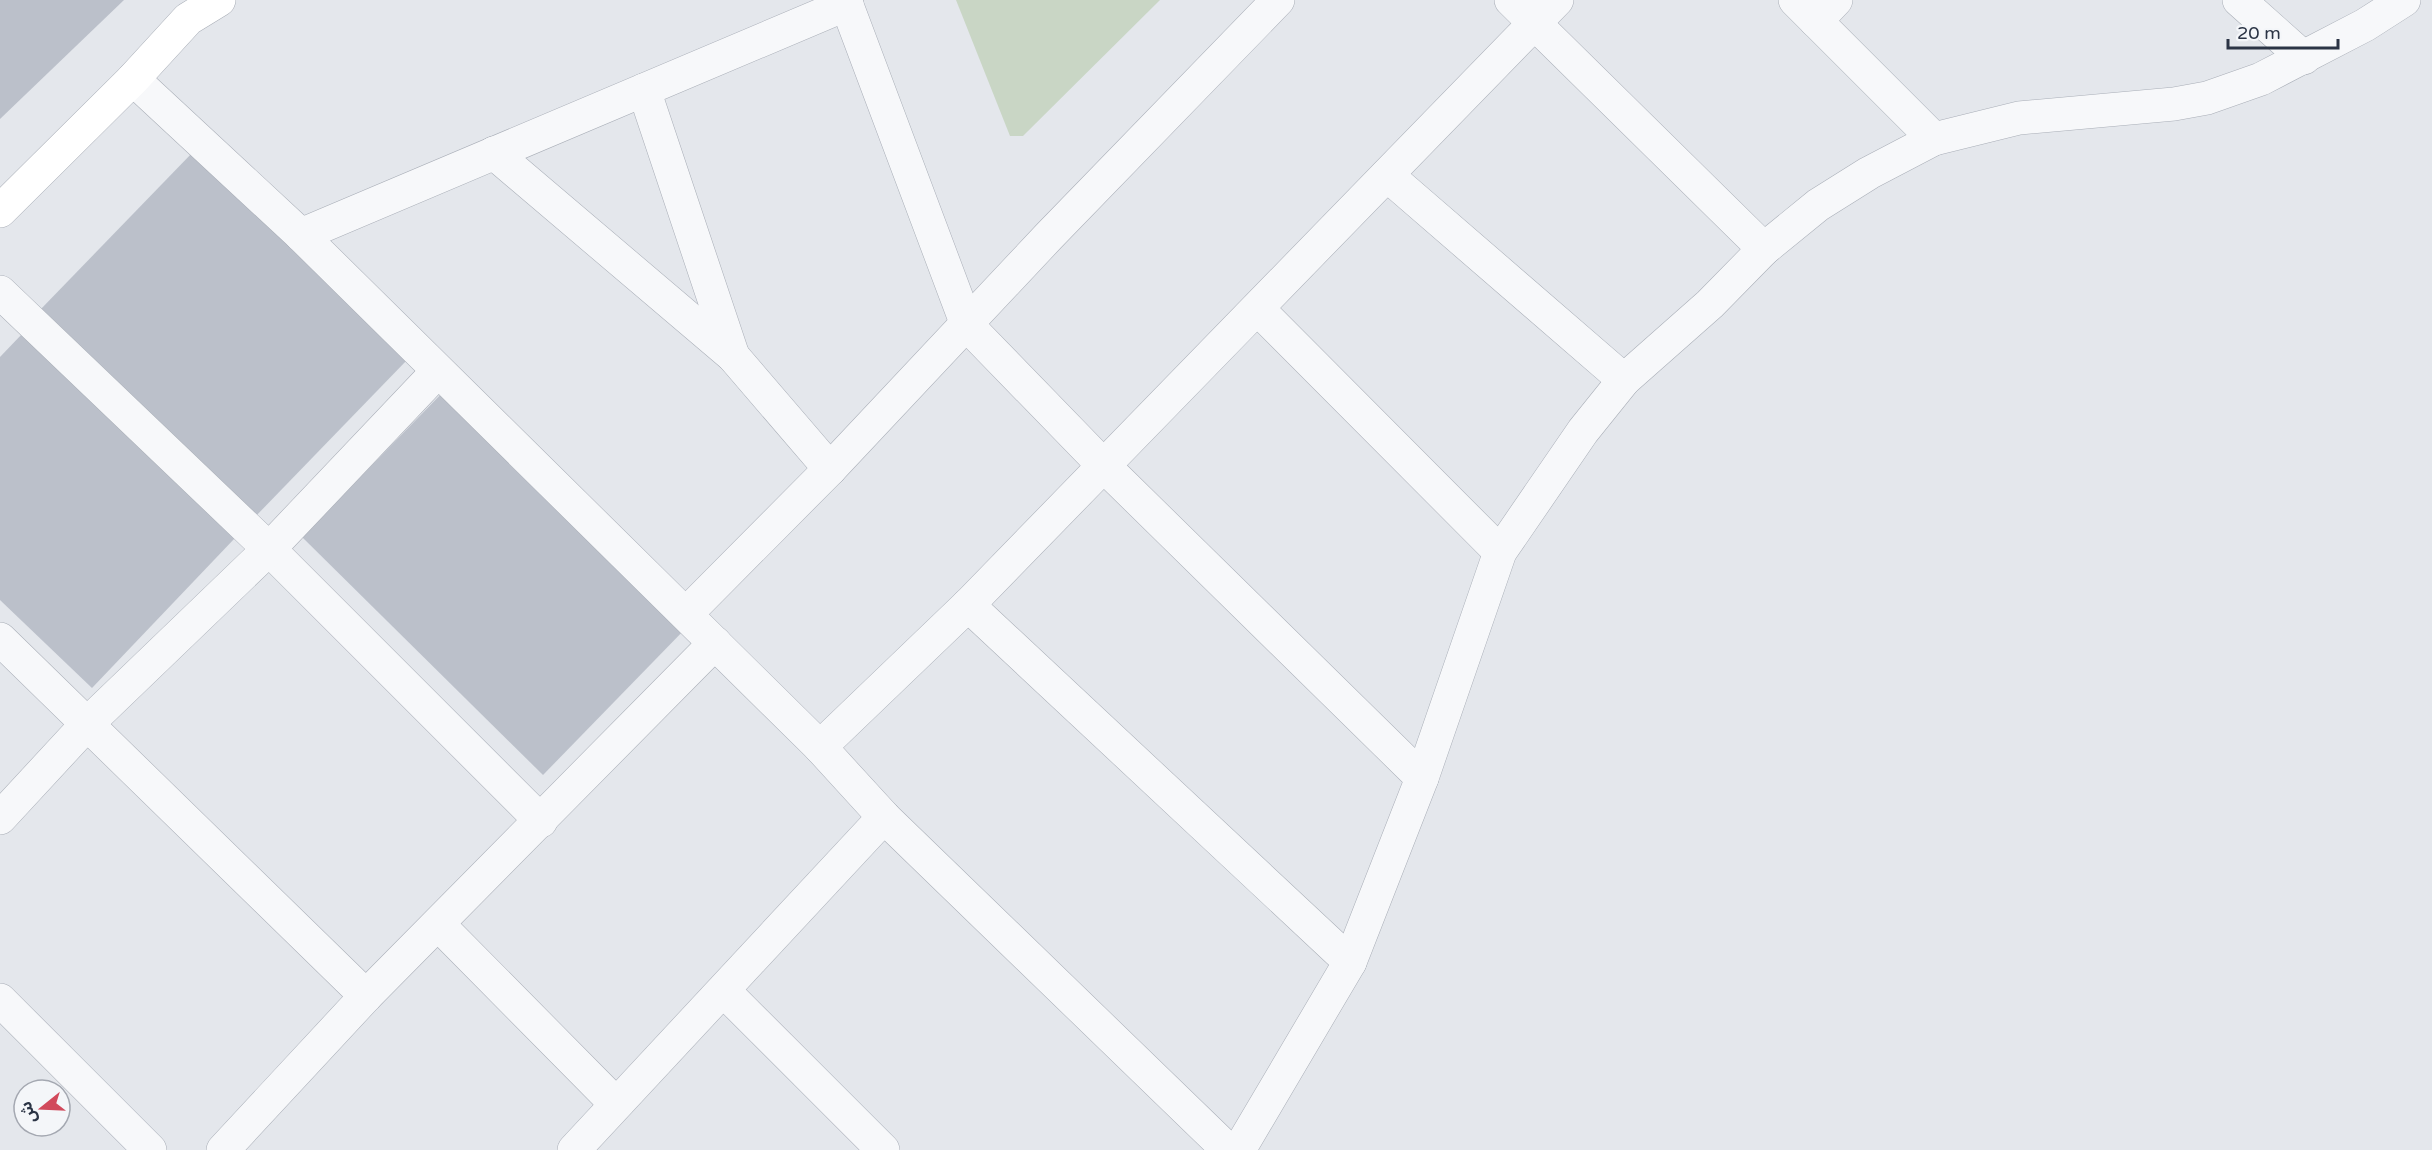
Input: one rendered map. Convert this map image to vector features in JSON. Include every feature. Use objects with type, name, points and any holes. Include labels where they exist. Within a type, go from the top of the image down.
[{"type":"street","points":[[0,211],[133,79],[188,19],[219,0]]},
{"type":"street","points":[[686,614],[830,469],[968,325],[1049,236],[1278,0]]},
{"type":"street","points":[[1511,0],[1764,249]]},
{"type":"street","points":[[820,747],[968,605],[1557,0]]},
{"type":"street","points":[[2239,0],[2304,58]]},
{"type":"street","points":[[1239,1150],[1350,962],[1422,778],[1500,552],[1583,431],[1624,380],[1710,303],[1764,249],[1818,205],[1869,173],[1934,139],[2019,118],[2174,104],[2207,98],[2261,79],[2304,58],[2404,0]]},
{"type":"street","points":[[301,235],[846,2],[968,325],[1103,465],[1422,778]]},
{"type":"street","points":[[1816,7],[1934,139]]},
{"type":"street","points":[[133,79],[301,235],[820,747],[884,816],[1228,1150]]},
{"type":"street","points":[[644,90],[733,356]]},
{"type":"street","points":[[494,153],[733,356],[830,469]]},
{"type":"street","points":[[1387,175],[1624,380]]},
{"type":"street","points":[[0,292],[269,549],[541,821]]},
{"type":"street","points":[[1258,309],[1500,552]]},
{"type":"street","points":[[0,818],[87,724],[269,549],[438,371]]},
{"type":"street","points":[[968,605],[1350,962]]},
{"type":"street","points":[[0,639],[366,996]]},
{"type":"street","points":[[223,1150],[366,996],[715,643]]},
{"type":"street","points":[[574,1150],[884,816]]},
{"type":"street","points":[[438,924],[616,1104]]},
{"type":"street","points":[[724,991],[883,1150]]},
{"type":"street","points":[[0,1000],[150,1150]]},
{"type":"green space","points":[[956,0],[1160,0],[1023,136],[1010,136]]},
{"type":"building","points":[[0,0],[124,0],[0,119]]},
{"type":"building","points":[[193,152],[407,360],[254,518],[40,310]]},
{"type":"building","points":[[23,333],[235,538],[92,688],[0,600],[0,357]]},
{"type":"building","points":[[447,388],[689,625],[543,775],[302,537]]}]
